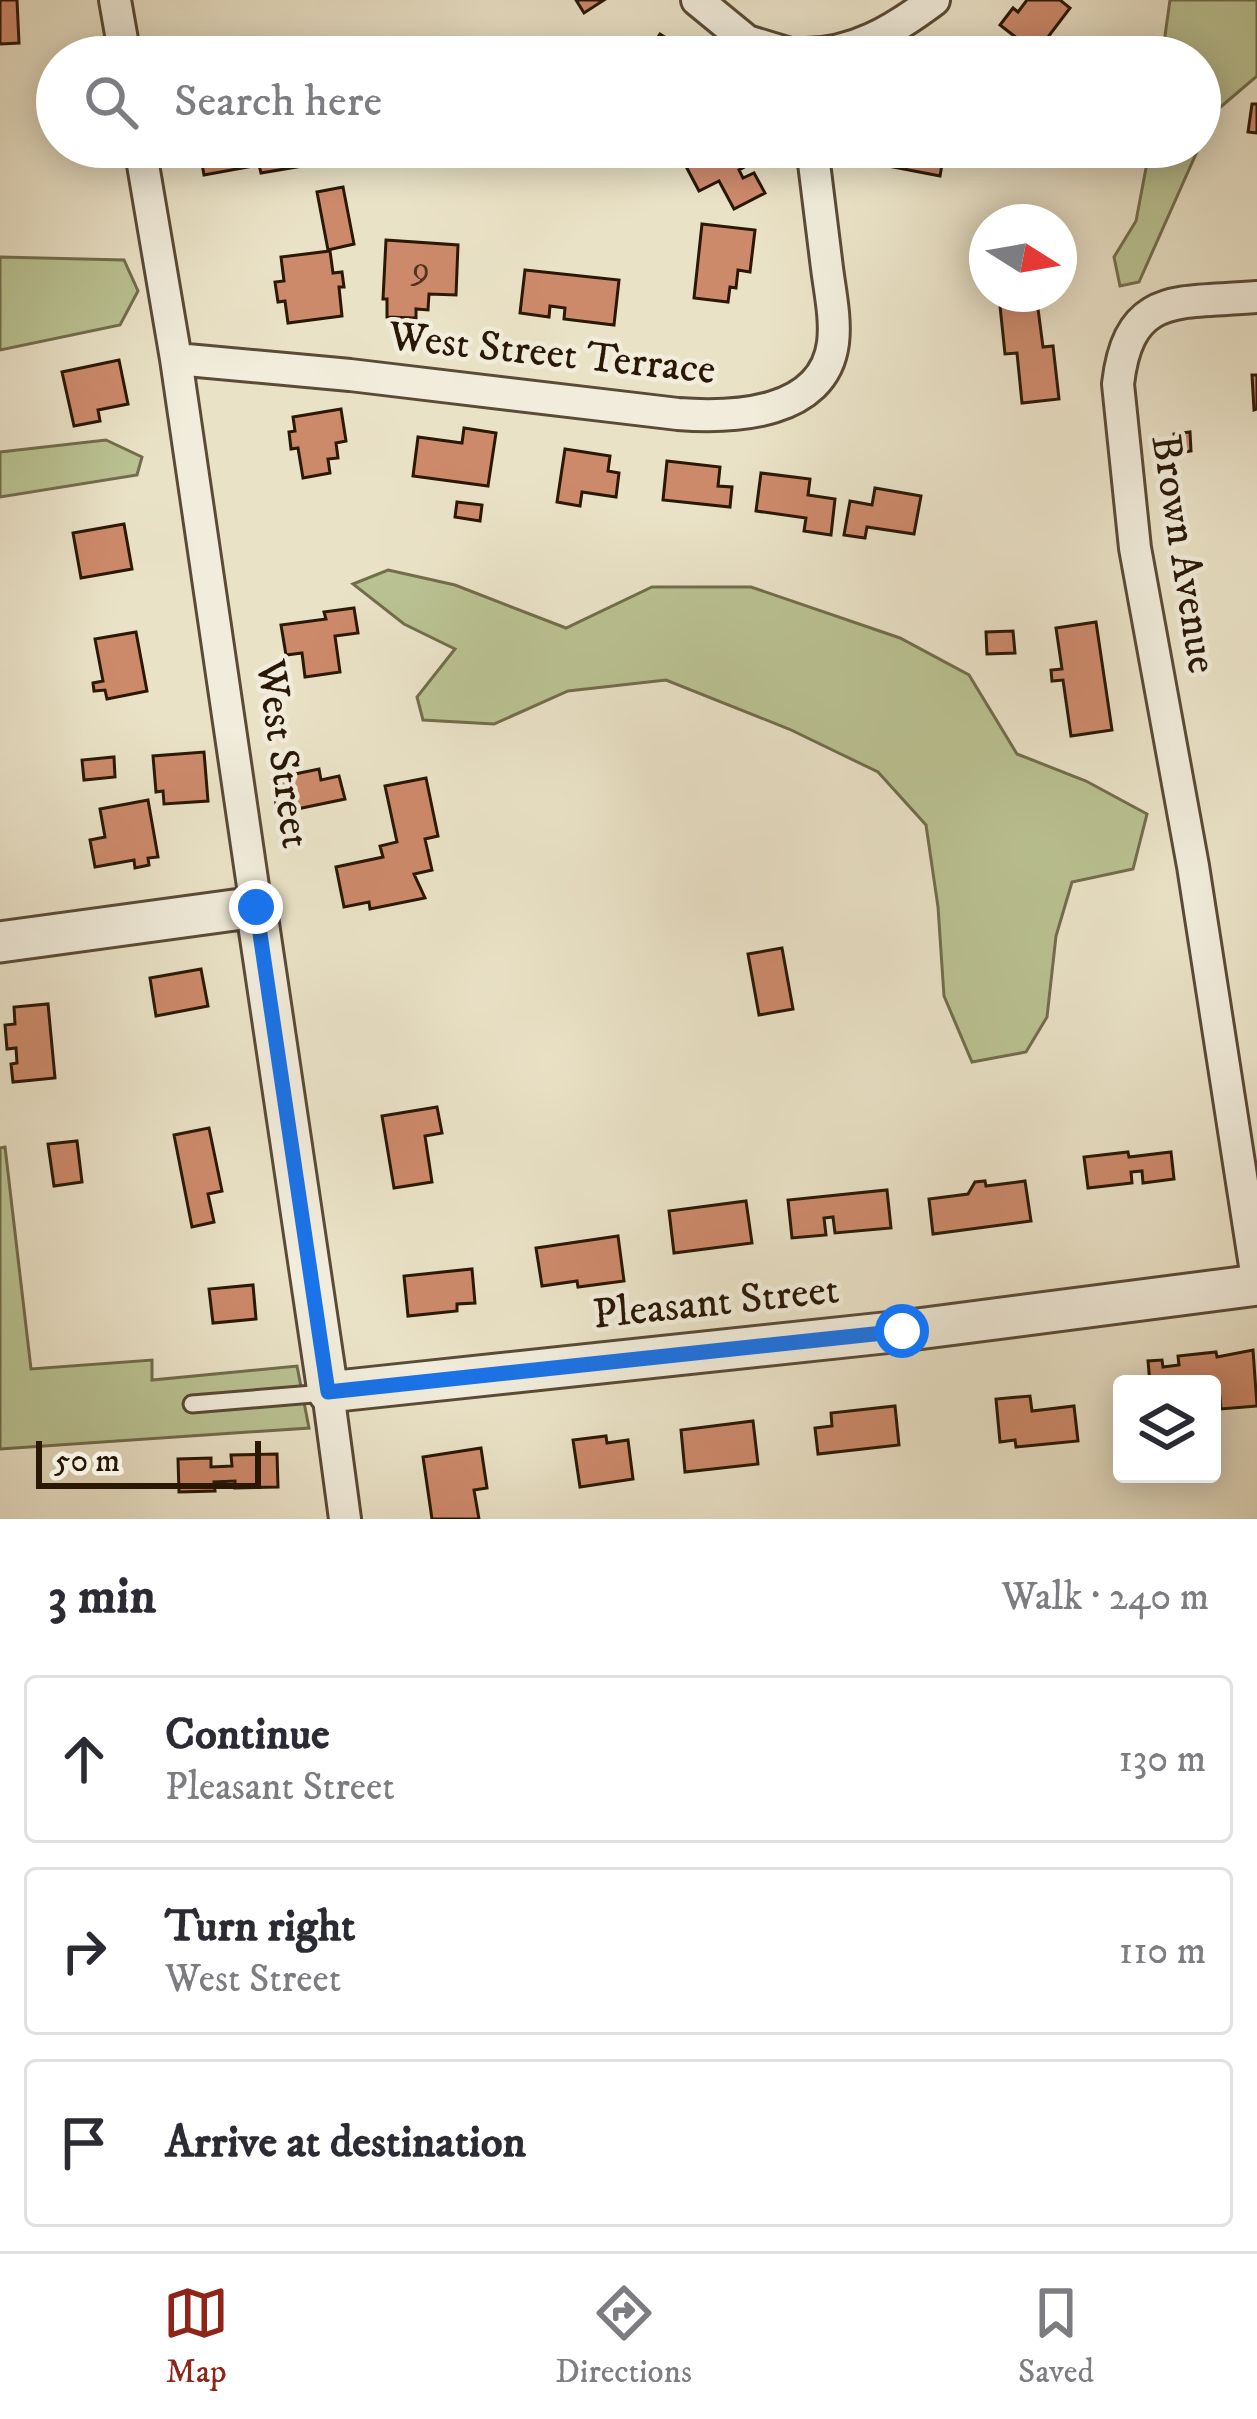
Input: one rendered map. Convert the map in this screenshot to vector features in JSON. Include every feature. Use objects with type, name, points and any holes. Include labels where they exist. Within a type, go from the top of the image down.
[{"type":"street","points":[[115,0],[121,36]]},
{"type":"street","points":[[697,0],[741,36]]},
{"type":"street","points":[[879,36],[934,0]]},
{"type":"street","name":"West Street","points":[[144,168],[176,359],[346,1519]]},
{"type":"street","name":"West Street Terrace","points":[[176,359],[678,414],[725,416],[778,405],[803,392],[821,374],[833,342],[814,168]]},
{"type":"street","name":"Brown Avenue","points":[[1257,297],[1168,305],[1142,317],[1121,359],[1118,384],[1136,548],[1193,866],[1257,1282]]},
{"type":"street","points":[[0,942],[256,907]]},
{"type":"street","name":"Pleasant Street","points":[[328,1392],[902,1331],[1257,1282]]},
{"type":"lane","points":[[192,1404],[328,1392]]},
{"type":"green space","points":[[1170,0],[1257,0],[1257,76],[1221,107],[1221,36],[1165,36]]},
{"type":"green space","points":[[1146,168],[1190,168],[1139,282],[1120,286],[1114,257],[1136,221]]},
{"type":"green space","points":[[0,257],[124,260],[138,291],[120,325],[0,350]]},
{"type":"green space","points":[[106,440],[142,457],[137,475],[0,497],[0,452]]},
{"type":"green space","points":[[388,570],[455,585],[566,628],[652,587],[751,587],[900,638],[969,675],[1017,754],[1086,781],[1147,814],[1133,869],[1072,882],[1056,936],[1047,1017],[1026,1052],[972,1062],[944,996],[926,825],[878,772],[789,729],[666,680],[568,691],[494,724],[423,720],[417,697],[455,649],[404,624],[353,584]]},
{"type":"green space","points":[[5,1147],[31,1369],[152,1360],[152,1380],[297,1366],[309,1428],[0,1449],[0,1148]]},
{"type":"building","points":[[0,0],[17,0],[19,43],[0,44]]},
{"type":"building","points":[[576,0],[604,0],[584,13]]},
{"type":"building","points":[[1027,0],[1060,0],[1070,8],[1049,36],[1014,36],[1000,25],[1013,8],[1018,12]]},
{"type":"building","points":[[1252,104],[1257,104],[1257,133],[1248,132]]},
{"type":"building","points":[[203,168],[242,168],[204,175]]},
{"type":"building","points":[[687,168],[743,168],[739,170],[743,178],[754,173],[765,193],[734,209],[719,181],[699,191]]},
{"type":"building","points":[[899,168],[941,168],[940,176]]},
{"type":"building","points":[[343,187],[354,244],[328,250],[317,192]]},
{"type":"building","points":[[702,224],[755,230],[750,272],[738,270],[728,302],[694,298]]},
{"type":"building","points":[[386,240],[458,245],[456,295],[429,294],[428,310],[416,309],[416,318],[387,317],[387,299],[383,299]]},
{"type":"building","points":[[330,251],[333,273],[342,272],[342,316],[288,323],[285,301],[278,302],[275,282],[284,281],[281,257]]},
{"type":"building","points":[[525,270],[619,280],[614,325],[564,319],[565,308],[550,306],[549,317],[520,313]]},
{"type":"building","points":[[1001,312],[1038,312],[1043,347],[1053,346],[1059,399],[1022,403],[1017,353],[1005,354]]},
{"type":"building","points":[[119,360],[128,404],[98,410],[100,421],[74,426],[62,372]]},
{"type":"building","points":[[1252,375],[1257,375],[1254,410]]},
{"type":"building","points":[[341,409],[346,441],[336,443],[338,458],[328,459],[330,473],[303,478],[298,448],[291,449],[293,417]]},
{"type":"building","points":[[464,428],[496,433],[488,486],[413,476],[418,437],[462,443]]},
{"type":"building","points":[[1190,432],[1191,451],[1176,453],[1174,434]]},
{"type":"building","points":[[565,449],[610,456],[608,471],[619,473],[616,497],[582,492],[580,506],[557,502]]},
{"type":"building","points":[[667,461],[720,467],[718,486],[732,487],[730,507],[663,500]]},
{"type":"building","points":[[761,473],[810,479],[808,495],[835,499],[831,535],[804,531],[806,518],[756,511]]},
{"type":"building","points":[[875,488],[921,496],[914,534],[867,527],[865,538],[844,535],[850,501],[872,505]]},
{"type":"building","points":[[457,502],[482,505],[480,521],[455,517]]},
{"type":"building","points":[[124,524],[132,569],[81,578],[73,533]]},
{"type":"building","points":[[354,608],[358,633],[335,636],[340,672],[305,677],[302,653],[286,655],[281,625],[326,619],[324,612]]},
{"type":"building","points":[[1096,622],[1112,730],[1071,736],[1063,680],[1052,681],[1051,670],[1062,669],[1056,628]]},
{"type":"building","points":[[1013,631],[1015,653],[987,654],[986,632]]},
{"type":"building","points":[[136,632],[147,691],[107,699],[105,690],[94,691],[93,683],[103,681],[95,639]]},
{"type":"building","points":[[204,752],[208,801],[164,804],[163,791],[156,792],[153,756]]},
{"type":"building","points":[[114,757],[115,777],[84,780],[82,760]]},
{"type":"building","points":[[319,769],[321,780],[339,776],[345,799],[278,813],[271,779]]},
{"type":"building","points":[[426,778],[438,836],[425,839],[432,870],[414,874],[425,898],[370,909],[369,902],[344,907],[336,867],[383,857],[380,846],[397,842],[385,786]]},
{"type":"building","points":[[148,800],[158,857],[135,868],[134,860],[95,867],[90,840],[105,837],[100,809]]},
{"type":"building","points":[[782,948],[793,1009],[759,1015],[748,954]]},
{"type":"building","points":[[201,969],[208,1006],[156,1016],[150,978]]},
{"type":"building","points":[[48,1004],[55,1078],[13,1082],[16,1048],[7,1049],[5,1025],[15,1024],[14,1007]]},
{"type":"building","points":[[437,1107],[442,1133],[425,1136],[432,1182],[394,1188],[382,1116]]},
{"type":"building","points":[[209,1128],[222,1191],[208,1194],[214,1222],[192,1227],[174,1135]]},
{"type":"building","points":[[77,1141],[82,1182],[54,1186],[48,1144]]},
{"type":"building","points":[[1128,1152],[1129,1157],[1171,1152],[1174,1179],[1143,1183],[1142,1171],[1131,1172],[1132,1183],[1088,1188],[1084,1157]]},
{"type":"building","points":[[985,1181],[986,1186],[1025,1181],[1031,1221],[933,1234],[929,1199],[968,1194],[975,1182]]},
{"type":"building","points":[[887,1190],[891,1228],[835,1233],[833,1217],[824,1218],[826,1235],[792,1238],[788,1200]]},
{"type":"building","points":[[746,1201],[752,1243],[674,1253],[669,1211]]},
{"type":"building","points":[[618,1236],[624,1281],[542,1286],[536,1248]]},
{"type":"building","points":[[472,1269],[475,1303],[457,1304],[457,1311],[408,1316],[404,1276]]},
{"type":"building","points":[[253,1285],[256,1319],[213,1323],[209,1289]]},
{"type":"building","points":[[1253,1350],[1257,1406],[1221,1409],[1221,1375],[1149,1375],[1148,1361],[1162,1360],[1163,1367],[1179,1365],[1178,1356],[1216,1352],[1217,1357]]},
{"type":"building","points":[[1030,1396],[1032,1411],[1074,1406],[1078,1441],[1016,1447],[1015,1440],[1000,1442],[996,1399]]},
{"type":"building","points":[[895,1406],[899,1445],[818,1454],[815,1428],[832,1426],[831,1413]]},
{"type":"building","points":[[753,1421],[758,1464],[685,1472],[681,1430]]},
{"type":"building","points":[[606,1436],[607,1443],[628,1440],[633,1479],[580,1487],[573,1440]]},
{"type":"building","points":[[481,1448],[487,1488],[474,1490],[479,1519],[432,1519],[423,1457]]},
{"type":"building","points":[[277,1454],[278,1487],[235,1488],[235,1481],[214,1482],[215,1491],[179,1492],[178,1459],[211,1458],[211,1467],[232,1466],[231,1455]]},
{"type":"route","points":[[256,907],[328,1392],[902,1331]]}]
